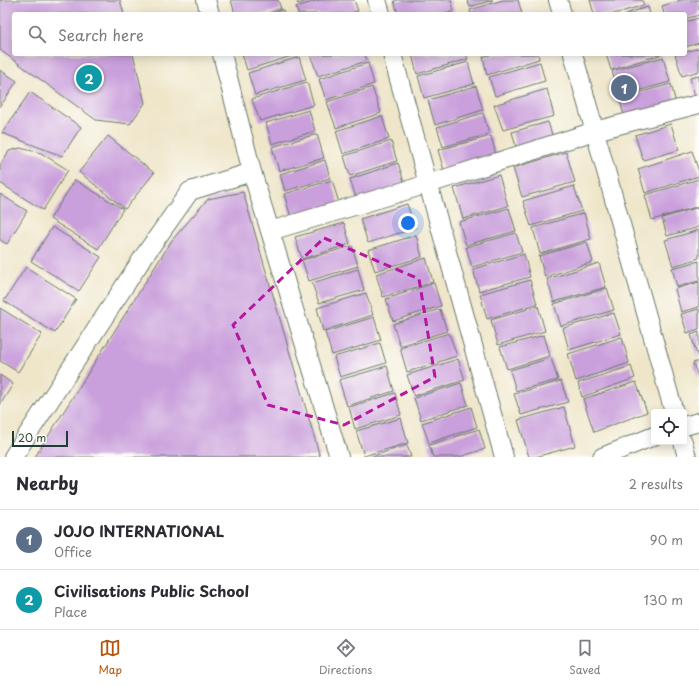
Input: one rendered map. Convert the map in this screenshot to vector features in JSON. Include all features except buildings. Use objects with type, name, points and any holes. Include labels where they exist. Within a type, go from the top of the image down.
[{"type":"street","points":[[206,0],[209,12]]},
{"type":"street","points":[[377,0],[380,12]]},
{"type":"street","points":[[558,0],[561,12]]},
{"type":"street","points":[[223,56],[252,172],[339,457]]},
{"type":"street","points":[[393,56],[504,457]]},
{"type":"street","points":[[574,56],[673,409]]},
{"type":"street","points":[[270,231],[428,184],[595,130],[699,104]]},
{"type":"street","points":[[13,457],[140,262],[190,191],[252,172]]},
{"type":"street","points":[[687,425],[699,422]]},
{"type":"street","points":[[602,457],[651,437]]},
{"type":"street","points":[[684,445],[687,457]]},
{"type":"highlighted area","points":[[324,238],[419,279],[435,377],[344,425],[268,405],[233,325]]},
{"type":"place","name":"Civilisations Public School","points":[[89,78]]},
{"type":"place","name":"JOJO INTERNATIONAL","points":[[624,88]]}]
